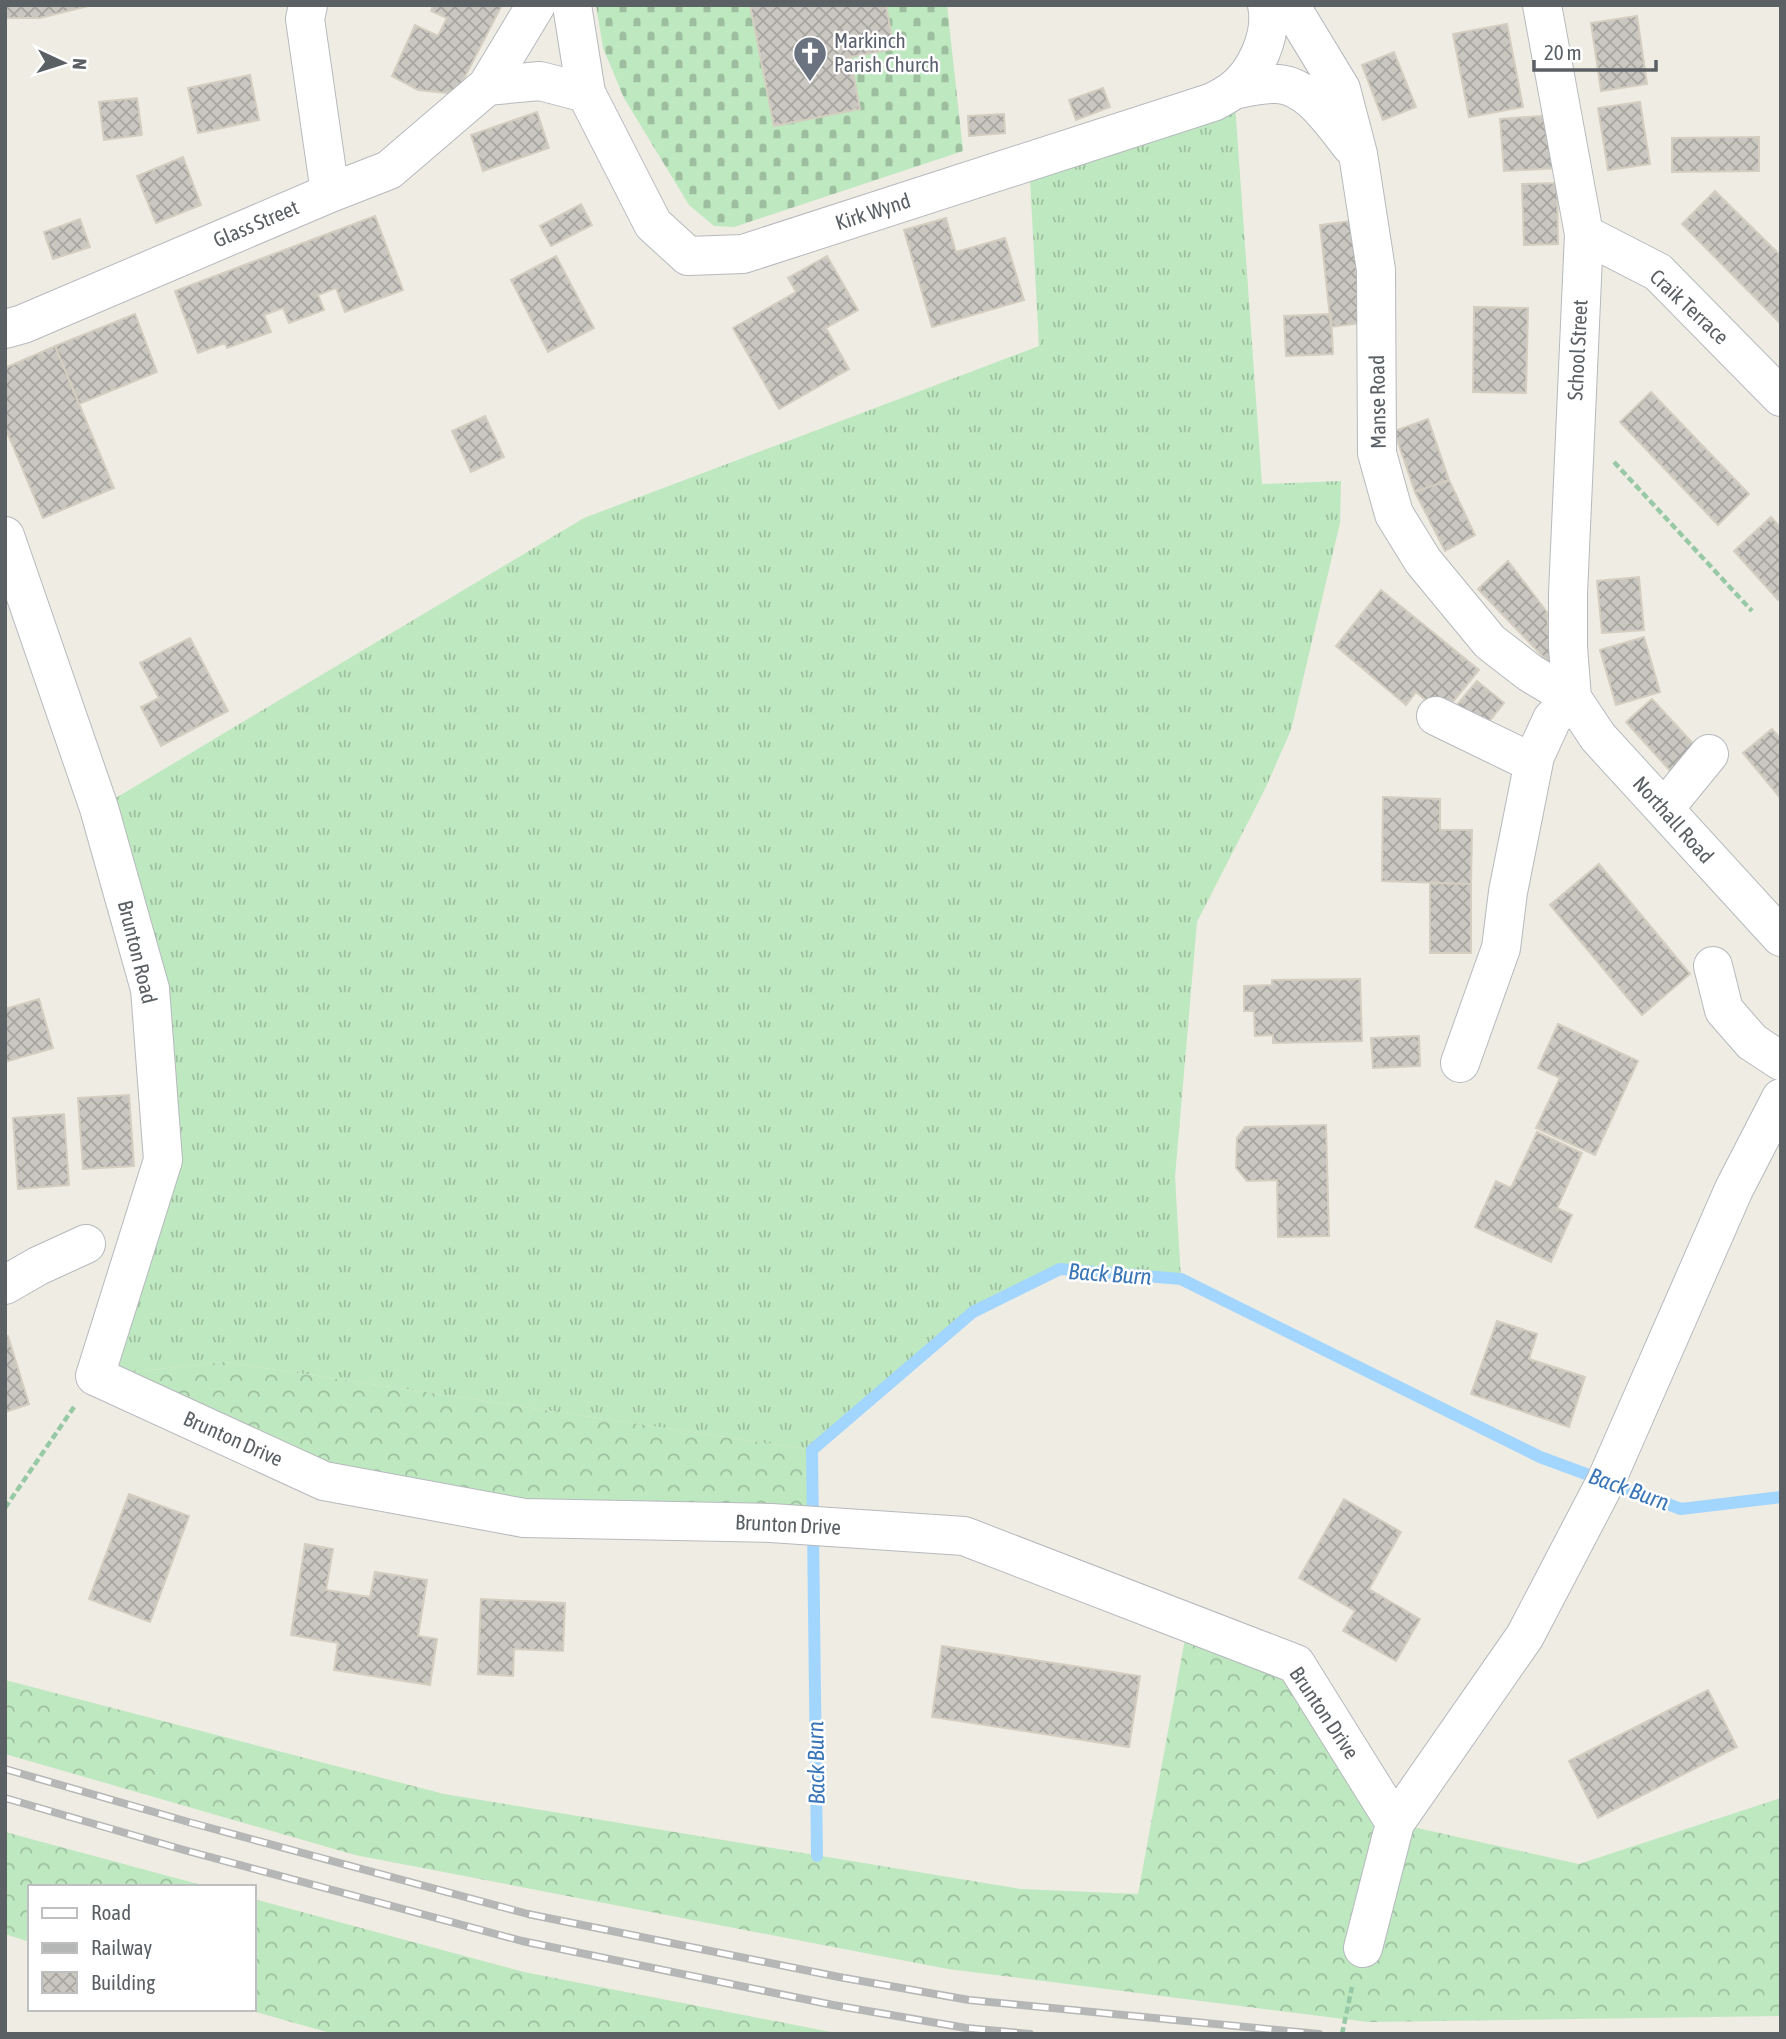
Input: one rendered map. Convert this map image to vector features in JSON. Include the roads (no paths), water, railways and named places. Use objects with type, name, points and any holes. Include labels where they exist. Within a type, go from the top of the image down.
[{"type":"street","points":[[308,5],[305,19],[330,193]]},
{"type":"street","name":"Glass Street","points":[[5,329],[23,324],[389,170],[487,86],[536,5]]},
{"type":"street","name":"Kirk Wynd","points":[[572,5],[586,93],[653,224],[688,256],[743,254],[1213,102],[1234,90],[1253,68],[1264,43],[1269,13],[1267,5]]},
{"type":"street","name":"Manse Road","points":[[1290,5],[1341,89],[1358,154],[1376,270],[1377,453],[1394,514],[1423,561],[1490,642],[1530,673],[1572,698]]},
{"type":"street","name":"School Street","points":[[1551,7],[1584,234],[1568,594],[1572,698]]},
{"type":"street","points":[[487,86],[540,81],[586,93]]},
{"type":"street","points":[[1234,90],[1279,84],[1300,90],[1358,154]]},
{"type":"street","name":"Craik Terrace","points":[[1584,234],[1658,272],[1781,397]]},
{"type":"street","name":"Brunton Road","points":[[5,536],[99,808],[150,989],[163,1160],[95,1376]]},
{"type":"street","points":[[1460,1063],[1501,948],[1508,892],[1533,763],[1552,719],[1572,698]]},
{"type":"street","name":"Northall Road","points":[[1572,698],[1598,737],[1781,937]]},
{"type":"street","points":[[1436,716],[1533,763]]},
{"type":"street","points":[[1664,809],[1709,754]]},
{"type":"street","points":[[1713,966],[1724,1010],[1752,1042],[1781,1061]]},
{"type":"street","points":[[1363,1948],[1395,1823],[1525,1636],[1606,1481],[1734,1189],[1781,1098]]},
{"type":"street","points":[[5,1285],[86,1244]]},
{"type":"street","name":"Brunton Drive","points":[[95,1376],[324,1481],[524,1518],[771,1523],[964,1536],[1296,1664],[1395,1823]]},
{"type":"waterway","name":"Back Burn","points":[[817,1856],[812,1450],[973,1312],[1060,1269],[1181,1279],[1540,1457],[1681,1509],[1781,1497]]},
{"type":"railway","points":[[5,1769],[528,1914],[839,1977],[969,2000],[1319,2034]]},
{"type":"railway","points":[[5,1798],[184,1850],[522,1941],[833,2005],[966,2028],[1030,2034]]},
{"type":"place","name":"Markinch Parish Church","points":[[810,83]]}]
